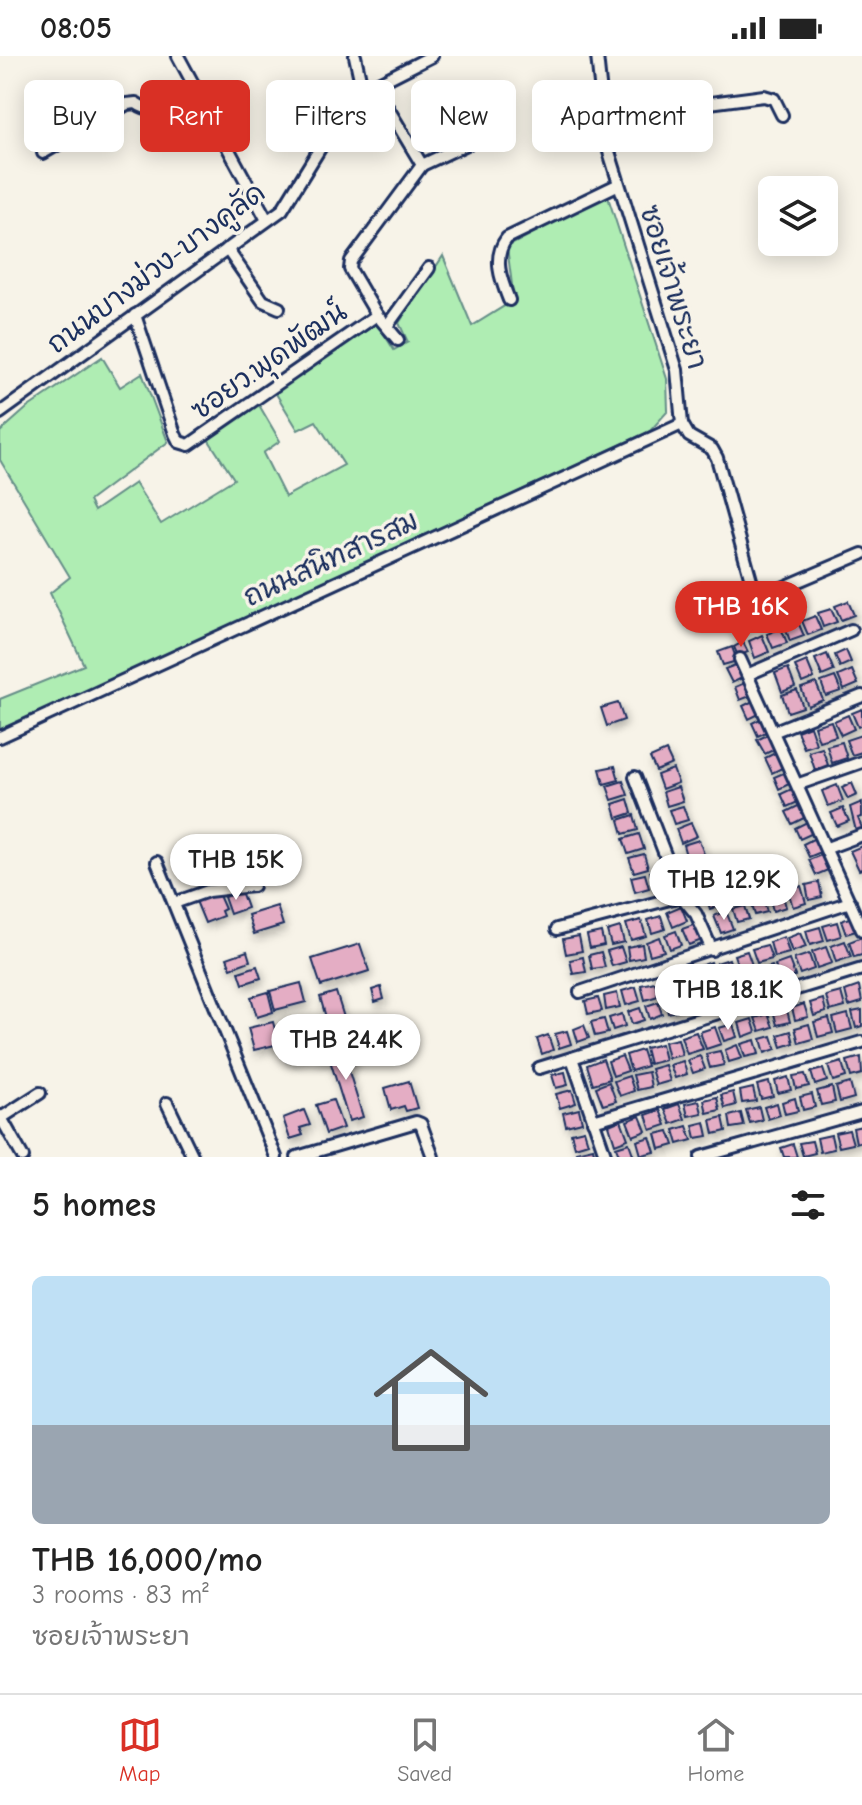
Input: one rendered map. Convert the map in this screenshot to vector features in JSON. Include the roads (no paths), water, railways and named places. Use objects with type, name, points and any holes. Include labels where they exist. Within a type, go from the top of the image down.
[{"type":"street","points":[[178,56],[191,80]]},
{"type":"street","points":[[355,56],[360,80]]},
{"type":"street","name":"ถนนบางม่วง-บางคูลัด","points":[[384,80],[432,56]]},
{"type":"street","name":"ซอยเจ้าพระยา","points":[[597,56],[599,80]]},
{"type":"street","points":[[713,103],[764,96],[774,99],[782,115]]},
{"type":"street","points":[[43,153],[127,104],[136,103],[140,107]]},
{"type":"street","points":[[395,120],[422,165]]},
{"type":"street","points":[[230,152],[267,220]]},
{"type":"street","name":"ถนนบางม่วง-บางคูลัด","points":[[0,413],[282,210],[318,152]]},
{"type":"street","points":[[398,340],[377,315],[350,269],[351,261],[422,165],[450,152]]},
{"type":"street","name":"ซอยเจ้าพระยา","points":[[610,152],[617,185],[677,370],[682,424]]},
{"type":"street","points":[[509,300],[499,266],[500,253],[507,238],[617,185]]},
{"type":"street","points":[[227,249],[263,301],[279,308]]},
{"type":"street","points":[[387,326],[429,268]]},
{"type":"street","name":"ซอยว.พุดพัฒน์","points":[[135,315],[175,434],[183,445],[189,445],[377,315]]},
{"type":"street","points":[[682,424],[689,436],[712,449],[717,458],[756,591],[775,591],[862,554]]},
{"type":"street","name":"ถนนสนิทสารสม","points":[[0,737],[682,424]]},
{"type":"street","points":[[749,674],[851,630]]},
{"type":"street","points":[[740,659],[855,906],[862,930]]},
{"type":"street","points":[[775,731],[862,696]]},
{"type":"street","points":[[799,784],[862,762]]},
{"type":"street","points":[[635,777],[681,896],[696,914],[712,950]]},
{"type":"street","points":[[827,848],[862,835]]},
{"type":"street","points":[[157,862],[276,1157]]},
{"type":"street","points":[[174,903],[208,891],[253,886]]},
{"type":"street","points":[[557,929],[681,896]]},
{"type":"street","points":[[580,992],[855,906]]},
{"type":"street","points":[[539,1068],[862,969]]},
{"type":"street","points":[[593,1121],[862,1042]]},
{"type":"street","points":[[572,1058],[606,1157]]},
{"type":"street","points":[[23,1157],[1,1117],[40,1093]]},
{"type":"street","points":[[167,1103],[193,1157]]},
{"type":"street","points":[[701,1157],[862,1112]]},
{"type":"street","points":[[297,1157],[407,1122],[421,1124],[433,1157]]}]
